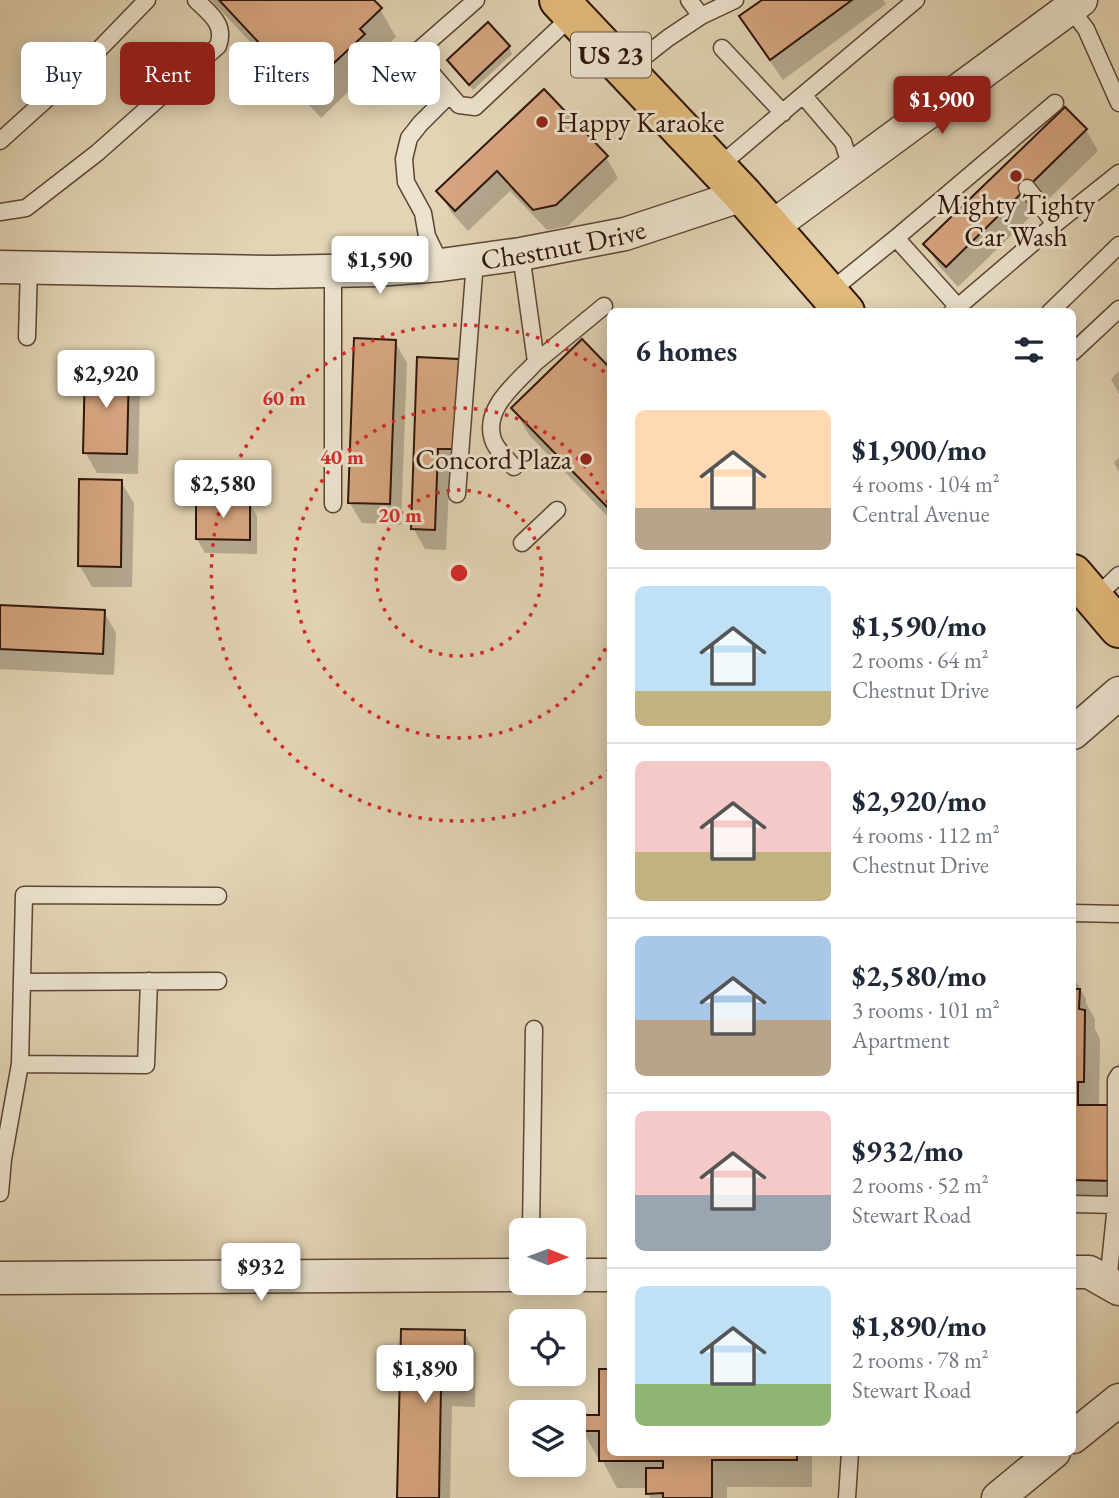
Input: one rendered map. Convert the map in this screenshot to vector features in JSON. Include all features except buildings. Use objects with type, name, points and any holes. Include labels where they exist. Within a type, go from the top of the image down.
[{"type":"main road","name":"US 23","points":[[566,8],[743,195],[836,302]]},
{"type":"main road","points":[[1095,583],[1119,628]]},
{"type":"street","points":[[772,227],[1075,4]]},
{"type":"street","name":"Chestnut Drive","points":[[15,267],[333,272],[441,265],[520,254],[625,234],[743,195]]},
{"type":"street","points":[[1076,730],[1119,693]]},
{"type":"street","points":[[1076,1272],[1089,1272],[1113,1286]]},
{"type":"street","points":[[0,1278],[509,1275]]},
{"type":"street","points":[[586,1275],[607,1275]]},
{"type":"street","points":[[1076,1435],[1119,1400]]},
{"type":"street","points":[[998,1498],[1049,1456]]},
{"type":"lane","points":[[0,141],[82,67],[147,0]]},
{"type":"lane","points":[[0,212],[26,208],[97,153],[218,46],[222,36],[219,25],[196,0]]},
{"type":"lane","points":[[476,0],[419,50],[427,68],[458,106],[475,107],[566,8]]},
{"type":"lane","points":[[689,0],[701,16]]},
{"type":"lane","points":[[626,71],[701,16],[736,0]]},
{"type":"lane","points":[[717,168],[916,0]]},
{"type":"lane","points":[[1075,4],[1119,103]]},
{"type":"lane","points":[[722,48],[783,113]]},
{"type":"lane","points":[[441,265],[427,236],[423,212],[406,182],[404,159],[409,138],[449,95]]},
{"type":"lane","points":[[803,96],[843,142],[852,170]]},
{"type":"lane","points":[[836,302],[896,237],[1001,158],[1055,103]]},
{"type":"lane","points":[[956,308],[1119,173]]},
{"type":"lane","points":[[1027,188],[1055,224]]},
{"type":"lane","points":[[896,237],[954,308]]},
{"type":"lane","points":[[1053,308],[1119,245]]},
{"type":"lane","points":[[520,254],[536,362]]},
{"type":"lane","points":[[457,494],[475,261]]},
{"type":"lane","points":[[15,267],[27,337]]},
{"type":"lane","points":[[332,505],[333,272]]},
{"type":"lane","points":[[514,467],[492,438],[491,421],[500,401],[536,362],[604,306]]},
{"type":"lane","points":[[1076,349],[1119,309]]},
{"type":"lane","points":[[522,543],[557,509]]},
{"type":"lane","points":[[0,1193],[3,1159],[20,1063],[24,895],[218,896]]},
{"type":"lane","points":[[1076,913],[1119,914]]},
{"type":"lane","points":[[20,1063],[146,1065],[149,981]]},
{"type":"lane","points":[[22,982],[218,981]]},
{"type":"lane","points":[[531,1218],[534,1029]]},
{"type":"lane","points":[[1113,1286],[1116,1080],[1119,1075]]},
{"type":"lane","points":[[1076,1205],[1116,1205]]},
{"type":"lane","points":[[847,1498],[850,1456]]},
{"type":"place","name":"Happy Karaoke","points":[[542,122]]},
{"type":"place","name":"Mighty Tighty Car Wash","points":[[1016,176]]},
{"type":"place","name":"Concord Plaza","points":[[586,459]]}]
